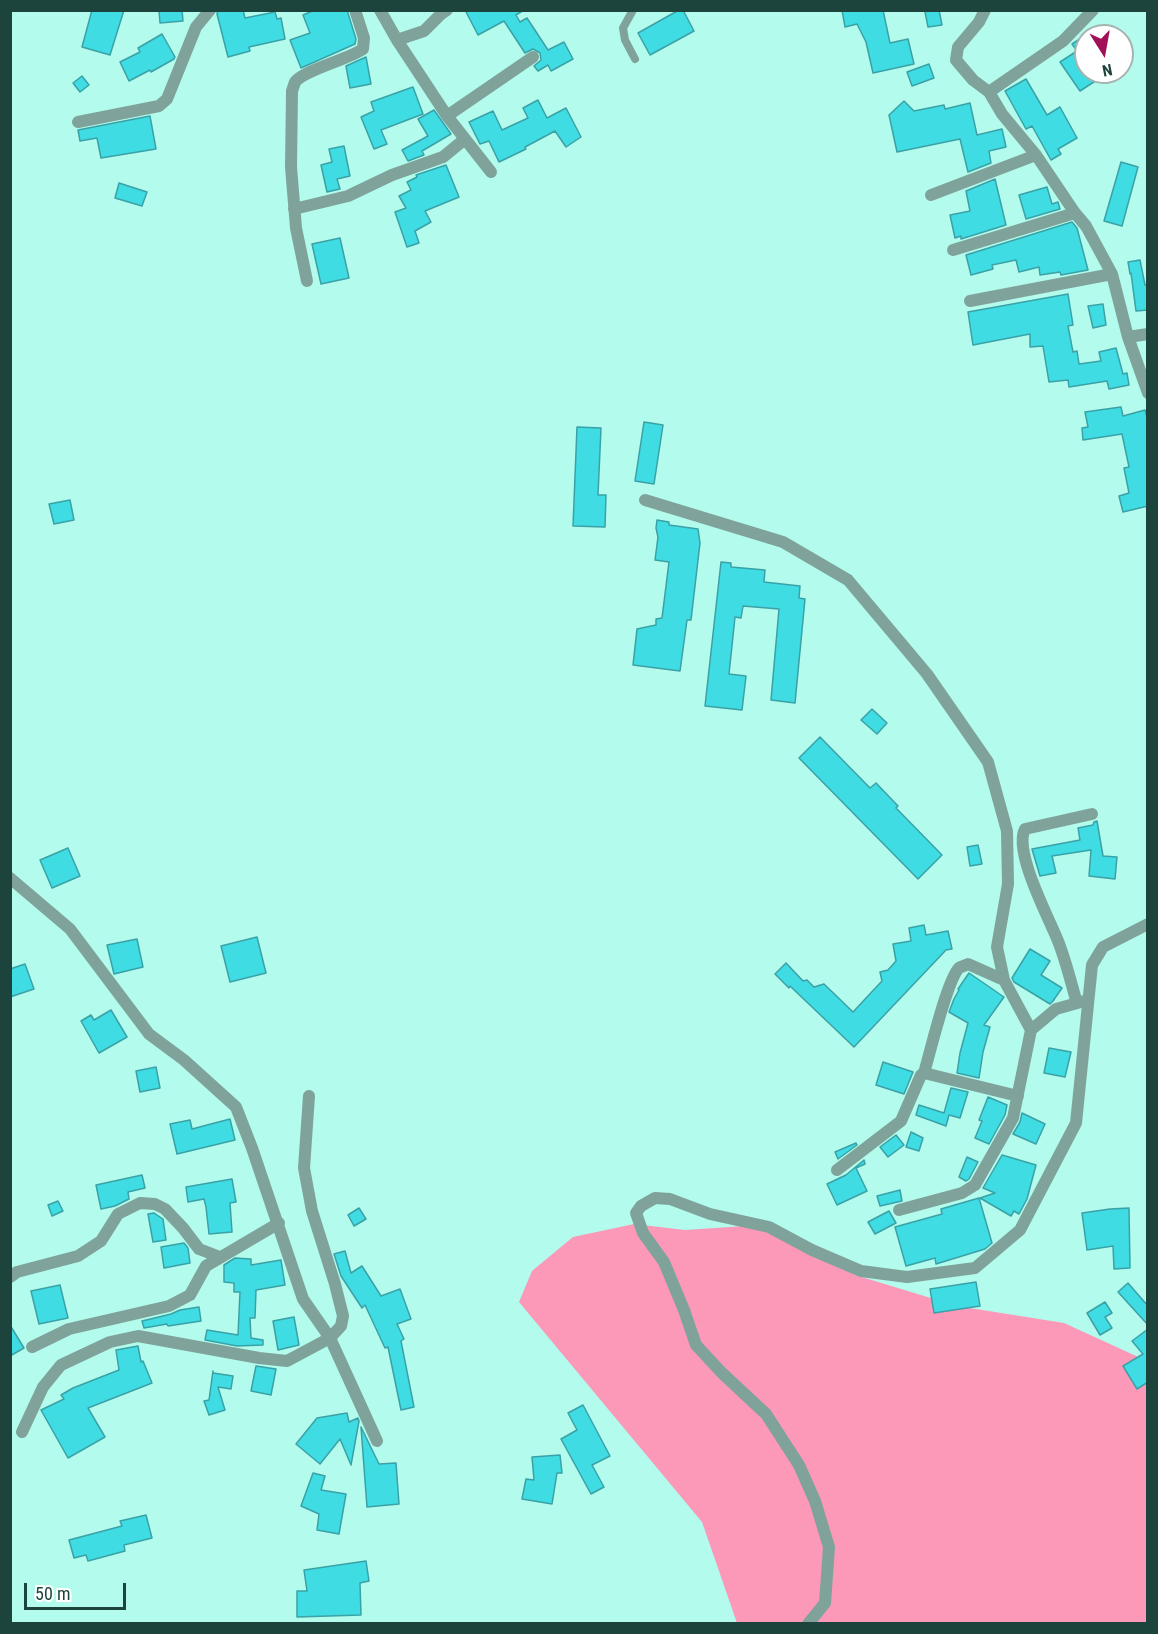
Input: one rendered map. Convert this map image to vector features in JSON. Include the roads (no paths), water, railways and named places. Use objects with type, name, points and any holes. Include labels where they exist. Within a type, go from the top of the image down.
[{"type":"street","points":[[78,122],[159,106],[167,99],[196,27],[210,10]]},
{"type":"street","points":[[307,281],[294,209],[291,167],[292,91],[296,81],[307,74],[363,50],[364,38],[355,10]]},
{"type":"street","points":[[380,10],[447,116],[491,172]]},
{"type":"street","points":[[397,40],[424,30],[447,10]]},
{"type":"street","points":[[985,10],[979,22],[958,46],[956,60],[973,80],[989,92],[1002,114],[1036,155],[1086,226],[1112,274],[1128,337],[1148,393]]},
{"type":"street","points":[[989,92],[1063,41],[1093,10]]},
{"type":"street","points":[[447,116],[533,57]]},
{"type":"street","points":[[294,209],[348,196],[392,175],[443,157],[465,139]]},
{"type":"street","points":[[931,195],[1036,155]]},
{"type":"street","points":[[953,250],[1075,213]]},
{"type":"street","points":[[970,301],[1112,274]]},
{"type":"street","points":[[1128,337],[1148,334]]},
{"type":"street","points":[[645,500],[783,542],[848,580],[927,674],[988,762],[1006,831],[1008,884],[996,947],[1004,980],[1031,1030]]},
{"type":"street","points":[[1083,1002],[1028,871],[1022,835],[1025,829],[1092,814]]},
{"type":"street","points":[[10,878],[70,929],[149,1034],[184,1060],[236,1107],[279,1223],[303,1299],[330,1338],[377,1441]]},
{"type":"street","points":[[808,1623],[825,1603],[829,1547],[815,1501],[799,1465],[766,1414],[696,1345],[664,1262],[643,1233],[636,1213],[641,1206],[655,1198],[670,1199],[710,1214],[769,1227],[812,1250],[861,1271],[907,1277],[975,1268],[1020,1230],[1076,1123],[1083,1002],[1092,965],[1103,947],[1148,924]]},
{"type":"street","points":[[837,1170],[901,1121],[921,1075],[924,1073],[938,1020],[953,978],[959,969],[968,964],[1004,980]]},
{"type":"street","points":[[899,1210],[962,1193],[975,1185],[1013,1118],[1031,1030],[1056,1009],[1083,1002]]},
{"type":"street","points":[[924,1073],[1018,1095]]},
{"type":"street","points":[[22,1432],[43,1387],[62,1365],[110,1342],[138,1336],[287,1361],[330,1338],[341,1326],[343,1316],[312,1211],[304,1168],[309,1096]]},
{"type":"street","points":[[10,1276],[17,1272],[78,1256],[101,1241],[118,1214],[140,1203],[155,1204],[165,1209],[199,1249],[220,1257]]},
{"type":"street","points":[[32,1347],[69,1329],[169,1306],[190,1295],[206,1266],[279,1223]]},
{"type":"lane","points":[[633,10],[623,28],[625,40],[635,59]]}]
